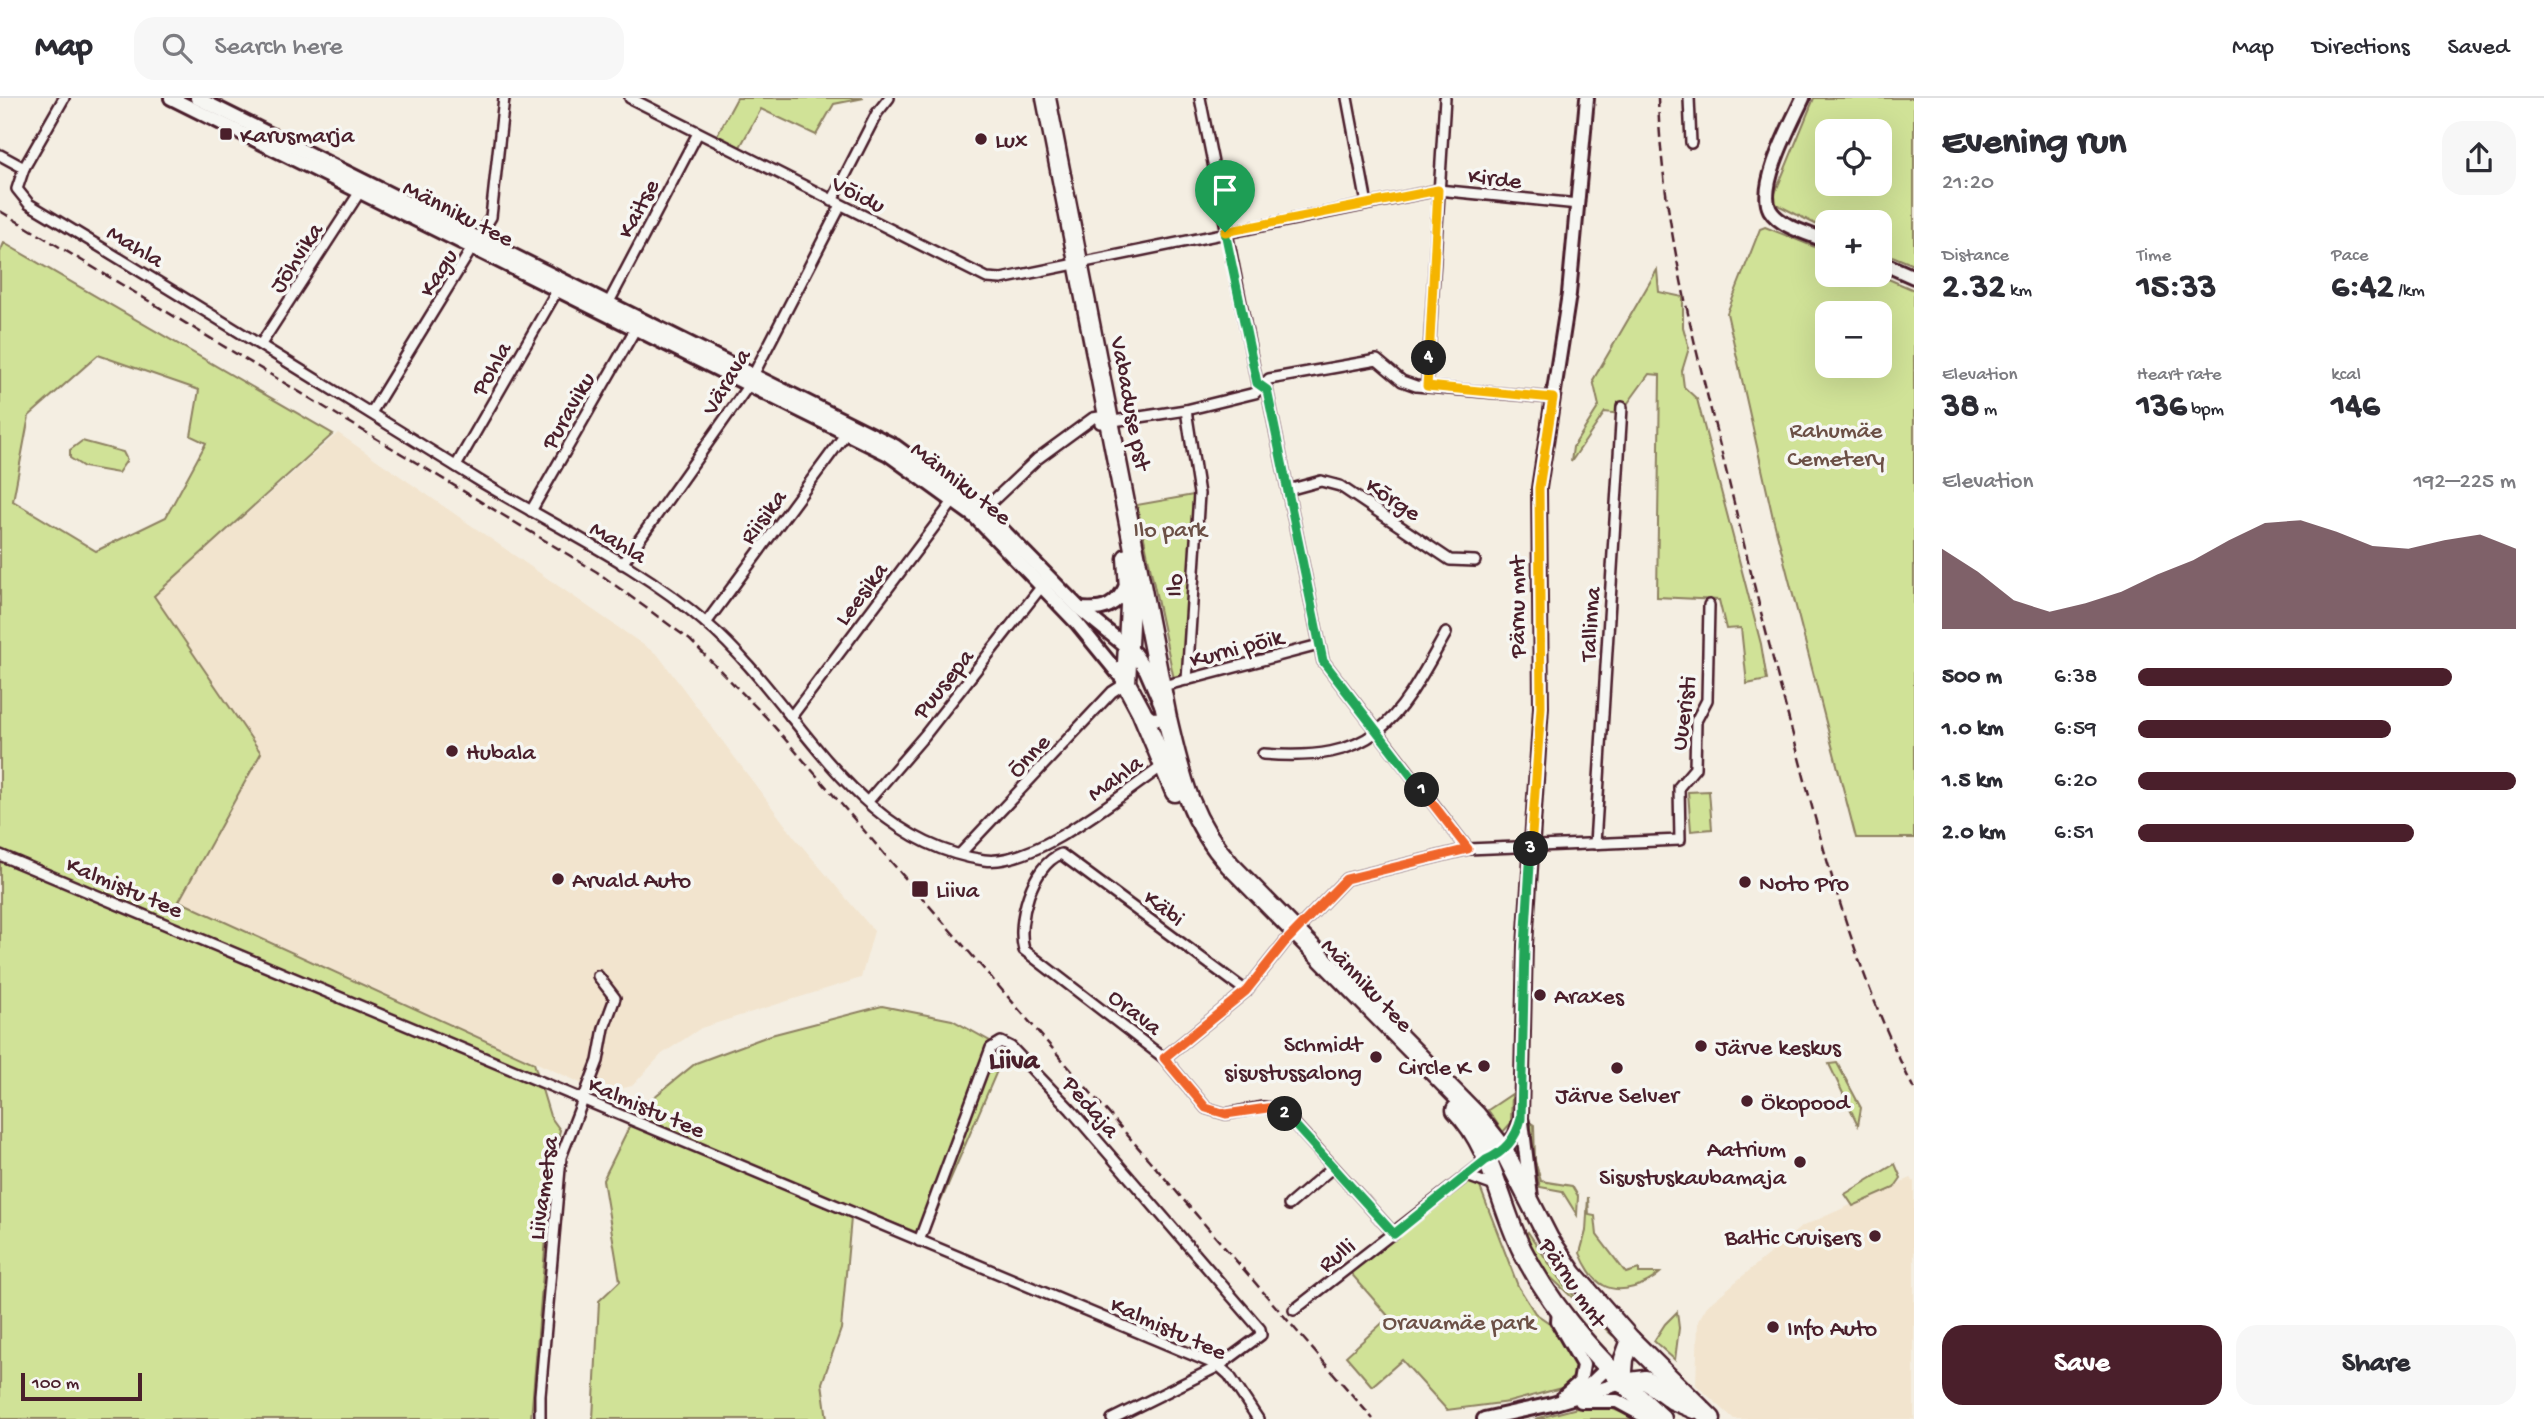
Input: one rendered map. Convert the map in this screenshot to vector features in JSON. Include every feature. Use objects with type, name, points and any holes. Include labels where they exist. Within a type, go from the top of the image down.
[{"type":"highway","name":"Vabaduse pst","points":[[1035,98],[1074,264]]},
{"type":"highway","name":"Vabaduse pst","points":[[1046,98],[1130,577],[1126,683]]},
{"type":"highway","name":"Vabaduse pst","points":[[1103,420],[1163,686],[1167,718]]},
{"type":"highway","name":"Männiku tee","points":[[1126,683],[1142,711],[1195,835],[1218,864],[1476,1115],[1496,1164]]},
{"type":"highway","name":"Männiku tee","points":[[1167,718],[1184,790],[1203,832],[1292,934]]},
{"type":"highway","name":"Pärnu mnt","points":[[1496,1164],[1532,1201],[1549,1239],[1586,1290],[1631,1340],[1709,1417]]},
{"type":"highway","name":"Pärnu mnt","points":[[1496,1164],[1516,1239],[1559,1310],[1622,1383],[1662,1419]]},
{"type":"highway","points":[[1516,1239],[1520,1230],[1530,1225],[1549,1239]]},
{"type":"highway","points":[[1608,1368],[1631,1340]]},
{"type":"highway","points":[[1631,1340],[1624,1359],[1622,1383],[1646,1380],[1673,1400],[1709,1417]]},
{"type":"street","points":[[0,155],[23,168],[64,98]]},
{"type":"street","name":"Männiku tee","points":[[171,98],[197,101],[478,243],[609,302],[888,454],[957,496]]},
{"type":"street","name":"Kagu","points":[[371,413],[478,243],[494,202],[504,98]]},
{"type":"street","name":"Võidu","points":[[630,98],[987,278],[1027,275],[1074,264]]},
{"type":"street","name":"Värava","points":[[622,564],[752,379],[877,113],[889,98]]},
{"type":"street","points":[[1200,98],[1257,383],[1267,390],[1323,661],[1468,849]]},
{"type":"street","points":[[1347,98],[1367,204]]},
{"type":"street","points":[[1427,386],[1445,98]]},
{"type":"street","name":"Pärnu mnt","points":[[1532,1201],[1521,1119],[1525,945],[1541,707],[1539,488],[1569,294],[1587,98]]},
{"type":"street","points":[[1689,98],[1691,143]]},
{"type":"street","points":[[1803,98],[1771,174],[1768,200],[1770,210],[1779,220],[1815,236]]},
{"type":"street","name":"Kaitse","points":[[609,302],[698,133]]},
{"type":"street","name":"Mahla","points":[[23,168],[17,189],[29,204],[456,466],[622,564],[706,623],[785,705],[791,717],[845,782],[912,835],[960,854],[1006,861],[1094,815],[1164,765]]},
{"type":"street","name":"Jõhvika","points":[[261,344],[363,186]]},
{"type":"street","name":"Kirde","points":[[1074,264],[1438,190],[1578,204]]},
{"type":"street","name":"Männiku tee","points":[[478,243],[558,289],[636,328],[874,433],[979,514],[1049,585],[1126,683]]},
{"type":"street","points":[[1892,267],[1914,277]]},
{"type":"street","name":"Pohla","points":[[456,466],[558,289]]},
{"type":"street","name":"Puraviku","points":[[531,511],[636,328]]},
{"type":"street","points":[[979,514],[1037,459],[1093,418],[1103,420],[1186,410],[1255,393],[1269,379],[1377,360],[1402,381],[1427,386],[1553,398]]},
{"type":"street","name":"Tallinna","points":[[1595,844],[1622,407]]},
{"type":"street","name":"Ilo","points":[[1186,410],[1199,494],[1188,680]]},
{"type":"street","name":"Riisika","points":[[706,623],[847,432]]},
{"type":"street","name":"Kõrge","points":[[1288,491],[1321,481],[1340,486],[1450,559],[1475,561]]},
{"type":"street","name":"Leesika","points":[[791,717],[957,496]]},
{"type":"street","points":[[1080,609],[1097,611],[1110,607],[1121,597],[1130,577]]},
{"type":"street","name":"Männiku tee","points":[[1049,585],[1127,646],[1146,670],[1167,718]]},
{"type":"street","name":"Puusepa","points":[[868,801],[1049,585]]},
{"type":"street","name":"Uueristi","points":[[1164,1058],[1246,991],[1292,934],[1346,879],[1468,849],[1680,840],[1679,787],[1695,768],[1696,721],[1707,700],[1709,605]]},
{"type":"street","points":[[1263,754],[1332,753],[1363,742],[1386,728],[1409,698],[1446,634]]},
{"type":"street","name":"Kurni põik","points":[[1163,686],[1319,645]]},
{"type":"street","name":"Õnne","points":[[960,854],[1112,692],[1126,683]]},
{"type":"street","points":[[1142,711],[1151,719],[1167,718]]},
{"type":"street","name":"Käbi","points":[[1061,853],[1246,991]]},
{"type":"street","name":"Orava","points":[[1061,853],[1047,861],[1033,883],[1022,929],[1024,950],[1164,1058],[1206,1108],[1218,1114],[1263,1107],[1281,1109],[1394,1234]]},
{"type":"street","name":"Kalmistu tee","points":[[0,855],[1219,1366],[1229,1375],[1258,1419]]},
{"type":"street","name":"Liivametsa","points":[[540,1419],[556,1192],[561,1157],[581,1098],[598,1061],[604,1028],[615,998],[597,976]]},
{"type":"street","name":"Pedaja","points":[[919,1241],[991,1048],[1001,1042],[1011,1046],[1069,1108],[1260,1329],[1261,1335],[1219,1366]]},
{"type":"street","name":"Pärnu mnt","points":[[1496,1164],[1515,1136],[1521,1119]]},
{"type":"street","points":[[1467,1176],[1496,1164]]},
{"type":"street","name":"Rulli","points":[[1294,1310],[1467,1176],[1496,1164]]},
{"type":"street","points":[[1289,1205],[1332,1168]]},
{"type":"street","points":[[1552,1404],[1574,1389],[1583,1375],[1580,1357],[1558,1322],[1559,1310]]},
{"type":"street","points":[[1112,1419],[1219,1366]]},
{"type":"street","points":[[1579,1394],[1608,1368]]},
{"type":"street","points":[[1552,1404],[1622,1383]]},
{"type":"street","points":[[1484,1419],[1552,1404],[1609,1399],[1650,1419]]},
{"type":"shaded area","points":[[338,433],[658,655],[795,838],[874,931],[861,978],[701,1028],[662,1054],[632,1086],[603,1093],[179,901],[261,753],[154,596]]},
{"type":"shaded area","points":[[1911,1178],[1914,1182],[1914,1419],[1734,1419],[1696,1385],[1698,1321],[1707,1306],[1801,1227]]},
{"type":"green space","points":[[737,98],[864,98],[834,104],[816,135],[761,109],[740,147],[717,135]]},
{"type":"green space","points":[[1814,98],[1914,98],[1914,265],[1892,256],[1892,210],[1815,210],[1815,224],[1774,203],[1773,198]]},
{"type":"green space","name":"Rahumäe Cemetery","points":[[1765,227],[1815,247],[1815,287],[1892,287],[1892,281],[1914,290],[1914,838],[1856,838],[1773,518],[1727,313],[1760,229]]},
{"type":"green space","points":[[4,243],[333,434],[154,596],[261,753],[179,901],[534,1063],[550,1116],[560,1130],[552,1165],[531,1419],[0,1419],[0,252]],"holes":[[[98,355],[199,390],[191,436],[206,443],[166,517],[96,551],[13,501],[29,416]]]},
{"type":"green space","points":[[1657,270],[1659,292],[1683,297],[1683,327],[1689,348],[1682,371],[1684,387],[1697,399],[1761,644],[1767,680],[1747,684],[1741,628],[1726,629],[1719,600],[1657,597],[1660,375],[1649,374],[1620,414],[1605,412],[1571,462],[1573,447],[1599,406],[1593,380]]},
{"type":"green space","points":[[82,441],[123,452],[127,460],[118,473],[84,467],[70,458],[70,450]]},
{"type":"green space","name":"Ilo park","points":[[1199,494],[1187,680],[1175,684],[1137,505]]},
{"type":"green space","points":[[1709,791],[1712,829],[1691,831],[1688,792]]},
{"type":"green space","points":[[882,1006],[952,1020],[1006,1050],[926,1236],[852,1207],[841,1329],[822,1383],[827,1419],[593,1419],[599,1301],[620,1281],[603,1180],[637,1111],[696,1063],[771,1035]]},
{"type":"green space","points":[[1837,1063],[1861,1108],[1858,1125],[1829,1064]]},
{"type":"green space","points":[[1512,1094],[1511,1123],[1503,1132],[1488,1110]]},
{"type":"green space","points":[[1531,1123],[1534,1125],[1535,1161],[1541,1181],[1572,1186],[1578,1196],[1577,1215],[1562,1191],[1540,1187],[1532,1154]]},
{"type":"green space","points":[[1895,1164],[1901,1178],[1894,1188],[1853,1206],[1845,1194]]},
{"type":"green space","name":"Oravamäe park","points":[[1471,1179],[1478,1182],[1518,1286],[1535,1313],[1558,1329],[1577,1359],[1577,1375],[1565,1387],[1509,1402],[1447,1410],[1402,1360],[1372,1386],[1346,1356],[1389,1317],[1348,1270]]},
{"type":"green space","points":[[1588,1197],[1589,1215],[1595,1216],[1597,1235],[1626,1273],[1639,1269],[1639,1273],[1660,1273],[1641,1285],[1625,1289],[1610,1288],[1596,1279],[1580,1253],[1586,1231]]},
{"type":"green space","points":[[1528,1232],[1563,1284],[1613,1336],[1544,1271],[1525,1236]]},
{"type":"green space","points":[[1677,1312],[1679,1328],[1675,1360],[1654,1341]]},
{"type":"green space","points":[[1613,1405],[1613,1409],[1638,1419],[1535,1419],[1585,1406]]},
{"type":"railway","points":[[1658,98],[1661,149],[1675,251],[1709,403],[1773,660],[1821,840],[1847,925],[1877,1008],[1914,1089]]},
{"type":"railway","points":[[0,211],[597,572],[690,640],[765,716],[1373,1419]]},
{"type":"place","name":"Karusmarja","points":[[226,134]]},
{"type":"place","name":"Lux","points":[[981,139]]},
{"type":"place","name":"Hubala","points":[[452,751]]},
{"type":"place","name":"Arvald Auto","points":[[558,879]]},
{"type":"place","name":"Noto Pro","points":[[1745,882]]},
{"type":"place","name":"Liiva","points":[[920,889]]},
{"type":"place","name":"Araxes","points":[[1540,995]]},
{"type":"place","name":"Järve keskus","points":[[1701,1046]]},
{"type":"place","name":"Schmidt sisustussalong","points":[[1376,1057]]},
{"type":"place","name":"Circle K","points":[[1484,1066]]},
{"type":"place","name":"Järve Selver","points":[[1617,1068]]},
{"type":"place","name":"Ökopood","points":[[1747,1101]]},
{"type":"place","name":"Aatrium Sisustuskaubamaja","points":[[1800,1162]]},
{"type":"place","name":"Baltic Cruisers","points":[[1875,1236]]},
{"type":"place","name":"Info Auto","points":[[1773,1327]]},
{"type":"district","name":"Liiva","points":[[1014,1058]]},
{"type":"route","points":[[1438,190],[1427,386],[1553,398],[1544,441],[1539,488],[1541,707],[1525,945],[1521,1119],[1515,1136],[1499,1154],[1486,1160],[1394,1234],[1281,1109],[1263,1107],[1218,1114],[1206,1108],[1164,1058],[1246,991],[1285,942],[1346,879],[1468,849],[1323,661],[1267,390],[1257,383],[1225,232],[1438,190]]}]
